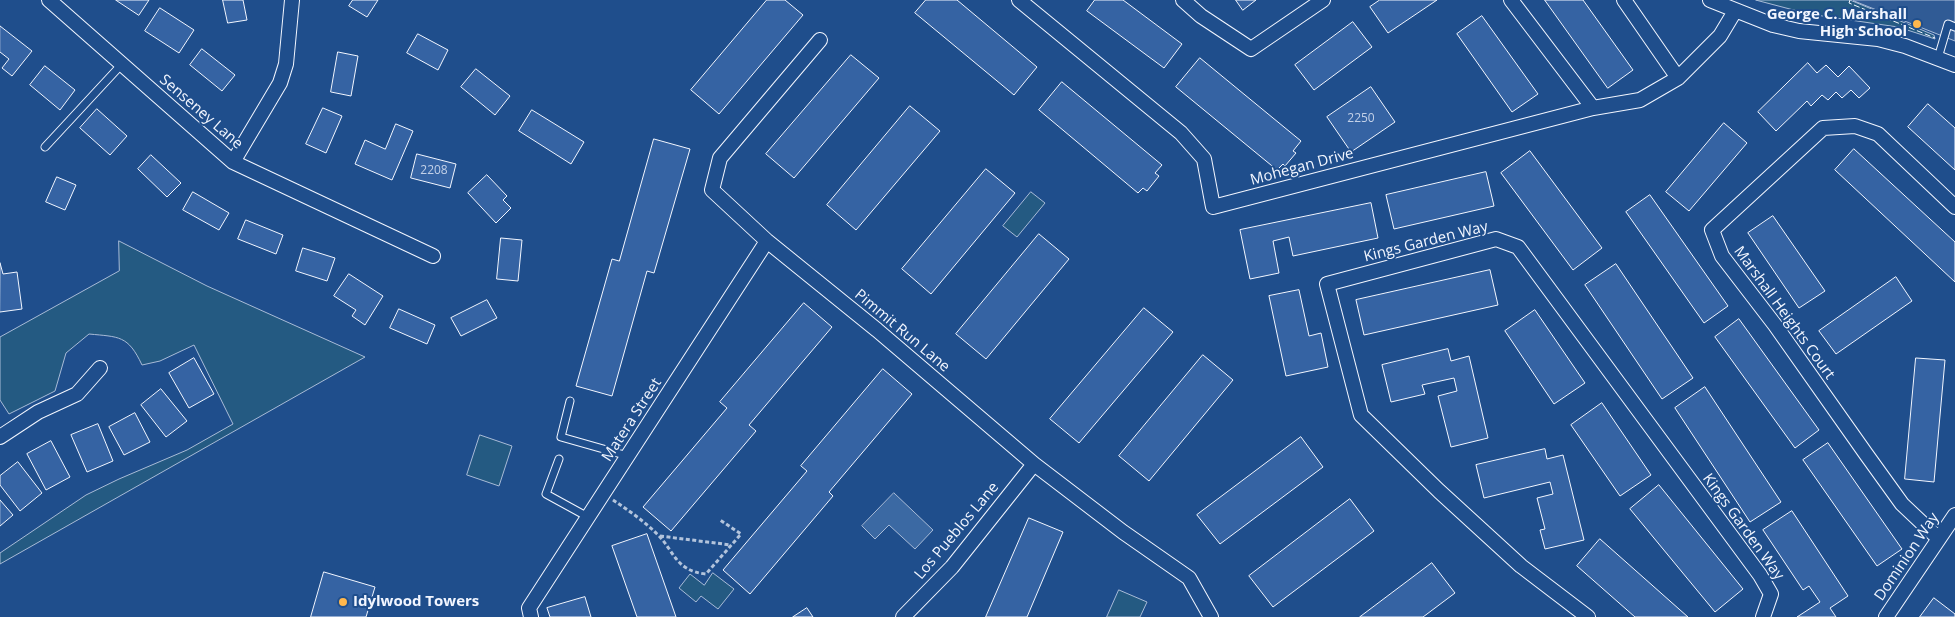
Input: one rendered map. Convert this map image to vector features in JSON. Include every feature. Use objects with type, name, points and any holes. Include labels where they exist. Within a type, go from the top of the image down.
[{"type":"street","name":"Senseney Lane","points":[[49,0],[233,162],[433,256]]},
{"type":"street","points":[[233,162],[280,83],[286,64],[292,0]]},
{"type":"street","name":"Mohegan Drive","points":[[1020,0],[1182,133],[1204,159],[1213,207],[1593,108],[1640,100],[1678,78],[1720,36],[1735,11]]},
{"type":"street","points":[[1183,0],[1201,16],[1251,49],[1323,0]]},
{"type":"street","points":[[1511,0],[1593,108]]},
{"type":"street","points":[[1624,0],[1678,78]]},
{"type":"street","points":[[1710,0],[1735,11],[1799,31],[1878,39],[1905,46],[1955,65]]},
{"type":"street","name":"Pimmit Run Lane","points":[[820,40],[720,158],[712,190],[767,241],[877,330],[1034,464],[1123,532],[1189,578],[1211,617]]},
{"type":"street","name":"Marshall Heights Court","points":[[1938,538],[1902,504],[1775,325],[1722,256],[1712,230],[1823,128],[1855,126],[1878,134],[1955,207]]},
{"type":"street","name":"Kings Garden Way","points":[[1588,617],[1521,566],[1439,491],[1362,415],[1327,284],[1496,239],[1518,247],[1760,575],[1772,594],[1763,617]]},
{"type":"street","name":"Matera Street","points":[[531,617],[528,608],[767,241]]},
{"type":"street","points":[[0,437],[38,412],[77,394],[100,368]]},
{"type":"street","name":"Los Pueblos Lane","points":[[903,617],[952,567],[1034,464]]},
{"type":"street","name":"Dominion Way","points":[[1886,617],[1955,515]]},
{"type":"lane","points":[[1938,58],[1948,24],[1955,27]]},
{"type":"lane","points":[[45,147],[122,64]]},
{"type":"lane","points":[[570,401],[561,437],[628,456]]},
{"type":"lane","points":[[559,459],[546,494],[588,517]]},
{"type":"path","points":[[603,494],[659,536],[678,562],[700,573],[706,574],[712,569],[741,534],[720,520]]},
{"type":"path","points":[[659,536],[732,545]]},
{"type":"shaded area","points":[[1756,0],[1850,0],[1934,35],[1935,39],[1898,27],[1809,14]]},
{"type":"shaded area","points":[[1955,0],[1955,41],[1854,1]]},
{"type":"shaded area","points":[[1031,192],[1045,203],[1017,237],[1003,226]]},
{"type":"shaded area","points":[[119,241],[207,286],[365,357],[0,564],[0,553],[86,495],[187,450],[233,424],[194,345],[160,361],[142,365],[132,348],[122,339],[99,335],[89,334],[66,353],[55,391],[9,414],[0,400],[0,337],[119,271]]},
{"type":"shaded area","points":[[480,435],[512,446],[499,486],[467,475]]},
{"type":"shaded area","points":[[894,493],[933,530],[915,549],[889,525],[875,539],[862,526]]},
{"type":"shaded area","points":[[713,573],[734,589],[718,609],[701,596],[696,602],[679,588],[690,574],[704,585]]},
{"type":"shaded area","points":[[1119,590],[1147,602],[1140,617],[1107,617]]},
{"type":"building","points":[[116,0],[149,0],[139,15]]},
{"type":"building","points":[[223,0],[243,0],[247,20],[228,23]]},
{"type":"building","points":[[353,0],[378,0],[367,17],[349,6]]},
{"type":"building","points":[[767,0],[785,0],[803,15],[719,114],[691,90]]},
{"type":"building","points":[[926,0],[957,0],[1037,67],[1014,95],[915,13]]},
{"type":"building","points":[[1095,0],[1123,0],[1182,44],[1164,68],[1087,11]]},
{"type":"building","points":[[1236,0],[1256,0],[1243,10]]},
{"type":"building","points":[[1380,0],[1437,0],[1388,33],[1370,7]]},
{"type":"building","points":[[1545,0],[1583,0],[1633,70],[1608,88]]},
{"type":"building","points":[[160,8],[194,30],[179,53],[145,31]]},
{"type":"building","points":[[1482,16],[1538,94],[1512,112],[1457,34]]},
{"type":"building","points":[[1353,22],[1372,47],[1314,90],[1295,65]]},
{"type":"building","points":[[0,26],[32,51],[12,76],[2,68],[9,59],[0,52]]},
{"type":"building","points":[[418,34],[448,50],[438,70],[407,53]]},
{"type":"building","points":[[202,49],[235,75],[222,91],[190,65]]},
{"type":"building","points":[[338,52],[358,56],[351,96],[331,92]]},
{"type":"building","points":[[851,55],[879,78],[794,178],[766,154]]},
{"type":"building","points":[[1200,58],[1301,141],[1293,151],[1296,153],[1285,166],[1283,164],[1277,170],[1176,87]]},
{"type":"building","points":[[1808,63],[1817,73],[1826,65],[1838,77],[1849,66],[1870,88],[1859,98],[1851,90],[1842,98],[1836,92],[1828,100],[1822,95],[1811,106],[1807,101],[1776,131],[1758,112]]},
{"type":"building","points":[[45,66],[75,90],[60,110],[30,85]]},
{"type":"building","points":[[476,69],[510,96],[495,115],[461,87]]},
{"type":"building","points":[[1062,82],[1162,165],[1155,173],[1159,176],[1147,191],[1143,188],[1138,193],[1039,110]]},
{"type":"building","points":[[1371,87],[1395,122],[1351,152],[1327,117]]},
{"type":"building","points":[[1928,104],[1955,128],[1955,170],[1908,127]]},
{"type":"building","points":[[910,106],[940,131],[856,230],[827,205]]},
{"type":"building","points":[[323,108],[342,116],[326,153],[306,144]]},
{"type":"building","points":[[97,109],[127,136],[110,155],[80,128]]},
{"type":"building","points":[[532,110],[584,142],[571,164],[519,131]]},
{"type":"building","points":[[1724,123],[1747,143],[1689,211],[1666,192]]},
{"type":"building","points":[[396,124],[413,131],[392,180],[355,164],[365,140],[385,149]]},
{"type":"building","points":[[654,139],[690,149],[654,273],[647,271],[612,396],[576,386],[612,259],[619,261]]},
{"type":"building","points":[[1854,149],[1955,242],[1955,282],[1835,170]]},
{"type":"building","points":[[1530,151],[1602,248],[1573,270],[1501,173]]},
{"type":"building","points":[[417,154],[456,164],[450,188],[411,178]]},
{"type":"building","points":[[151,155],[181,183],[167,197],[138,169]]},
{"type":"building","points":[[986,169],[1015,193],[931,294],[902,269]]},
{"type":"building","points":[[1486,172],[1494,206],[1394,229],[1386,195]]},
{"type":"building","points":[[487,175],[507,196],[503,200],[511,208],[496,223],[468,193]]},
{"type":"building","points":[[57,177],[76,185],[65,210],[46,202]]},
{"type":"building","points":[[193,192],[229,213],[219,230],[183,210]]},
{"type":"building","points":[[1650,195],[1728,306],[1704,323],[1626,212]]},
{"type":"building","points":[[1371,203],[1378,238],[1293,256],[1289,237],[1273,241],[1279,273],[1250,279],[1240,230]]},
{"type":"building","points":[[1773,216],[1825,291],[1799,308],[1748,233]]},
{"type":"building","points":[[246,220],[283,235],[276,254],[238,239]]},
{"type":"building","points":[[1039,234],[1069,259],[986,359],[956,334]]},
{"type":"building","points":[[501,238],[522,240],[518,281],[497,279]]},
{"type":"building","points":[[303,248],[335,258],[327,281],[296,271]]},
{"type":"building","points":[[0,263],[3,274],[17,272],[22,309],[0,312]]},
{"type":"building","points":[[1616,264],[1693,378],[1662,399],[1585,285]]},
{"type":"building","points":[[1490,270],[1498,305],[1364,335],[1356,300]]},
{"type":"building","points":[[349,274],[383,296],[365,325],[352,316],[356,310],[334,296]]},
{"type":"building","points":[[1896,277],[1912,301],[1836,354],[1819,331]]},
{"type":"building","points":[[1299,290],[1309,336],[1321,333],[1328,367],[1286,376],[1269,296]]},
{"type":"building","points":[[487,300],[497,318],[461,336],[451,318]]},
{"type":"building","points":[[804,303],[832,327],[749,425],[756,431],[671,531],[643,507],[727,408],[720,402]]},
{"type":"building","points":[[1144,308],[1173,332],[1079,443],[1050,419]]},
{"type":"building","points":[[399,309],[435,325],[427,344],[390,328]]},
{"type":"building","points":[[1535,310],[1585,383],[1554,404],[1505,331]]},
{"type":"building","points":[[1739,319],[1819,430],[1795,448],[1715,337]]},
{"type":"building","points":[[1448,349],[1451,361],[1469,356],[1488,438],[1451,447],[1438,396],[1457,391],[1454,378],[1422,385],[1425,394],[1391,402],[1382,365]]},
{"type":"building","points":[[1203,355],[1233,380],[1149,481],[1119,456]]},
{"type":"building","points":[[194,358],[214,394],[189,408],[169,373]]},
{"type":"building","points":[[1916,358],[1945,360],[1934,482],[1905,479]]},
{"type":"building","points":[[883,369],[912,394],[829,492],[833,496],[750,594],[723,570],[807,471],[801,466]]},
{"type":"building","points":[[1705,387],[1781,502],[1750,522],[1675,408]]},
{"type":"building","points":[[161,389],[187,421],[166,437],[141,405]]},
{"type":"building","points":[[1602,403],[1651,475],[1620,496],[1571,425]]},
{"type":"building","points":[[135,413],[150,442],[124,455],[109,427]]},
{"type":"building","points":[[98,424],[113,461],[87,472],[71,435]]},
{"type":"building","points":[[1301,437],[1323,467],[1220,544],[1197,515]]},
{"type":"building","points":[[51,441],[70,477],[46,490],[27,454]]},
{"type":"building","points":[[1828,443],[1902,549],[1877,566],[1803,460]]},
{"type":"building","points":[[1545,449],[1547,459],[1563,455],[1584,540],[1545,549],[1540,530],[1545,529],[1537,498],[1553,494],[1550,482],[1484,498],[1476,465]]},
{"type":"building","points":[[18,462],[42,493],[20,511],[0,485],[0,476]]},
{"type":"building","points":[[1659,485],[1743,589],[1715,612],[1630,509]]},
{"type":"building","points":[[1350,499],[1374,531],[1273,607],[1249,576]]},
{"type":"building","points":[[0,500],[13,515],[0,526]]},
{"type":"building","points":[[1792,511],[1848,596],[1830,608],[1836,617],[1797,617],[1820,602],[1809,586],[1803,590],[1763,530]]},
{"type":"building","points":[[1029,518],[1063,532],[1027,617],[986,617]]},
{"type":"building","points":[[647,534],[676,617],[637,617],[612,546]]},
{"type":"building","points":[[1600,539],[1688,617],[1635,617],[1577,566]]},
{"type":"building","points":[[1432,563],[1455,593],[1423,617],[1360,617]]},
{"type":"building","name":"Idylwood Towers","points":[[324,572],[375,587],[366,617],[311,617]]},
{"type":"building","points":[[585,597],[591,617],[550,617],[547,608]]},
{"type":"building","points":[[1934,598],[1955,614],[1955,617],[1920,617]]},
{"type":"building","points":[[807,608],[813,617],[793,617]]},
{"type":"fence","points":[[1850,0],[1849,3],[1935,38]]},
{"type":"place","name":"George C. Marshall High School","points":[[1917,24]]},
{"type":"place","name":"Idylwood Towers","points":[[343,602]]}]
